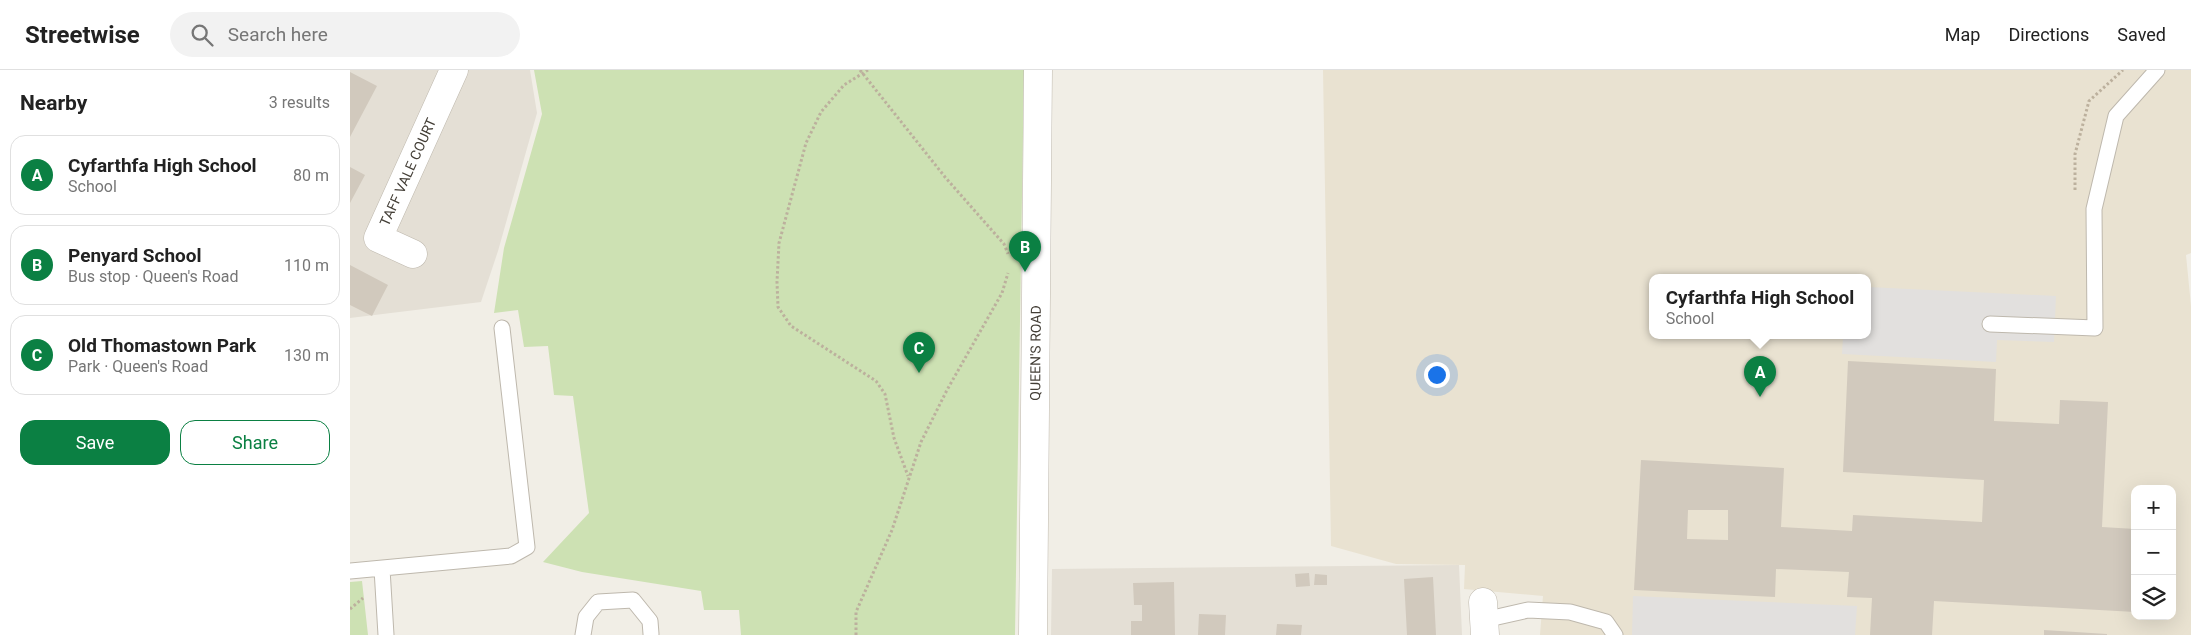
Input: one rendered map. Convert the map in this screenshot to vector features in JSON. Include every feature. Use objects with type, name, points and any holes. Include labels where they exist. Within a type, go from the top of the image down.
[{"type":"street","name":"TAFF VALE COURT","points":[[413,254],[378,238],[454,70]]},
{"type":"street","name":"QUEEN'S ROAD","points":[[1033,635],[1023,262],[1038,70]]},
{"type":"lane","points":[[1990,324],[2095,328],[2094,209],[2116,116],[2157,70]]},
{"type":"lane","points":[[350,572],[511,556],[527,547],[502,328]]},
{"type":"lane","points":[[382,569],[386,635]]},
{"type":"lane","points":[[584,635],[586,617],[598,602],[633,600],[650,620],[651,634]]},
{"type":"lane","points":[[1484,619],[1528,610],[1570,612],[1606,622],[1615,635]]},
{"type":"path","points":[[868,70],[861,72],[844,85],[821,112],[806,143],[779,243],[778,307],[791,326],[876,381],[885,394],[894,438],[908,477]]},
{"type":"path","points":[[861,72],[945,177],[1004,244],[1023,262]]},
{"type":"path","points":[[1010,242],[1023,262]]},
{"type":"path","points":[[856,635],[856,612],[892,530],[921,442],[947,390],[1002,294],[1023,262]]},
{"type":"shaded area","points":[[350,70],[530,70],[537,113],[498,251],[481,302],[350,318]]},
{"type":"shaded area","points":[[1323,70],[2191,70],[2191,253],[2186,255],[2191,306],[2191,635],[1540,635],[1543,596],[1464,589],[1465,565],[1396,564],[1331,546]]},
{"type":"shaded area","points":[[1871,287],[2056,296],[2054,342],[1997,340],[1996,362],[1842,354],[1843,339],[1871,339]]},
{"type":"shaded area","points":[[1459,565],[1462,635],[1051,635],[1052,569]]},
{"type":"shaded area","points":[[1633,596],[1857,606],[1855,635],[1632,635]]},
{"type":"green space","points":[[534,70],[1024,70],[1015,635],[741,635],[739,610],[704,610],[701,591],[582,572],[543,562],[589,513],[573,396],[554,395],[548,346],[524,347],[518,310],[494,313],[504,248],[542,114]]},
{"type":"green space","points":[[362,581],[368,635],[350,635],[350,582]]},
{"type":"building","points":[[350,72],[377,86],[350,137]]},
{"type":"building","points":[[350,167],[365,175],[350,203]]},
{"type":"building","points":[[350,265],[388,285],[372,316],[350,305]]},
{"type":"building","points":[[1848,361],[1996,369],[1994,421],[2059,424],[2060,400],[2108,402],[2102,527],[2131,529],[2131,612],[1934,601],[1932,635],[1870,635],[1872,598],[1847,597],[1849,572],[1776,569],[1775,597],[1634,590],[1641,460],[1784,468],[1781,527],[1852,531],[1853,515],[1982,522],[1984,480],[1843,472]],"holes":[[[1688,510],[1728,510],[1728,540],[1687,539]]]},
{"type":"building","points":[[1309,573],[1310,586],[1296,587],[1295,574]]},
{"type":"building","points":[[1315,574],[1327,575],[1327,585],[1314,585]]},
{"type":"building","points":[[1433,577],[1436,635],[1407,635],[1404,579]]},
{"type":"building","points":[[1174,582],[1175,635],[1131,635],[1131,621],[1142,621],[1142,605],[1134,605],[1133,583]]},
{"type":"building","points":[[1199,614],[1226,615],[1225,635],[1198,635]]},
{"type":"building","points":[[1277,624],[1302,625],[1301,635],[1276,635]]},
{"type":"building","points":[[2044,630],[2107,634],[2107,635],[2044,635]]},
{"type":"place","name":"Penyard School","points":[[1025,272]]},
{"type":"place","name":"Old Thomastown Park","points":[[919,373]]},
{"type":"place","name":"Cyfarthfa High School","points":[[1760,397]]}]
